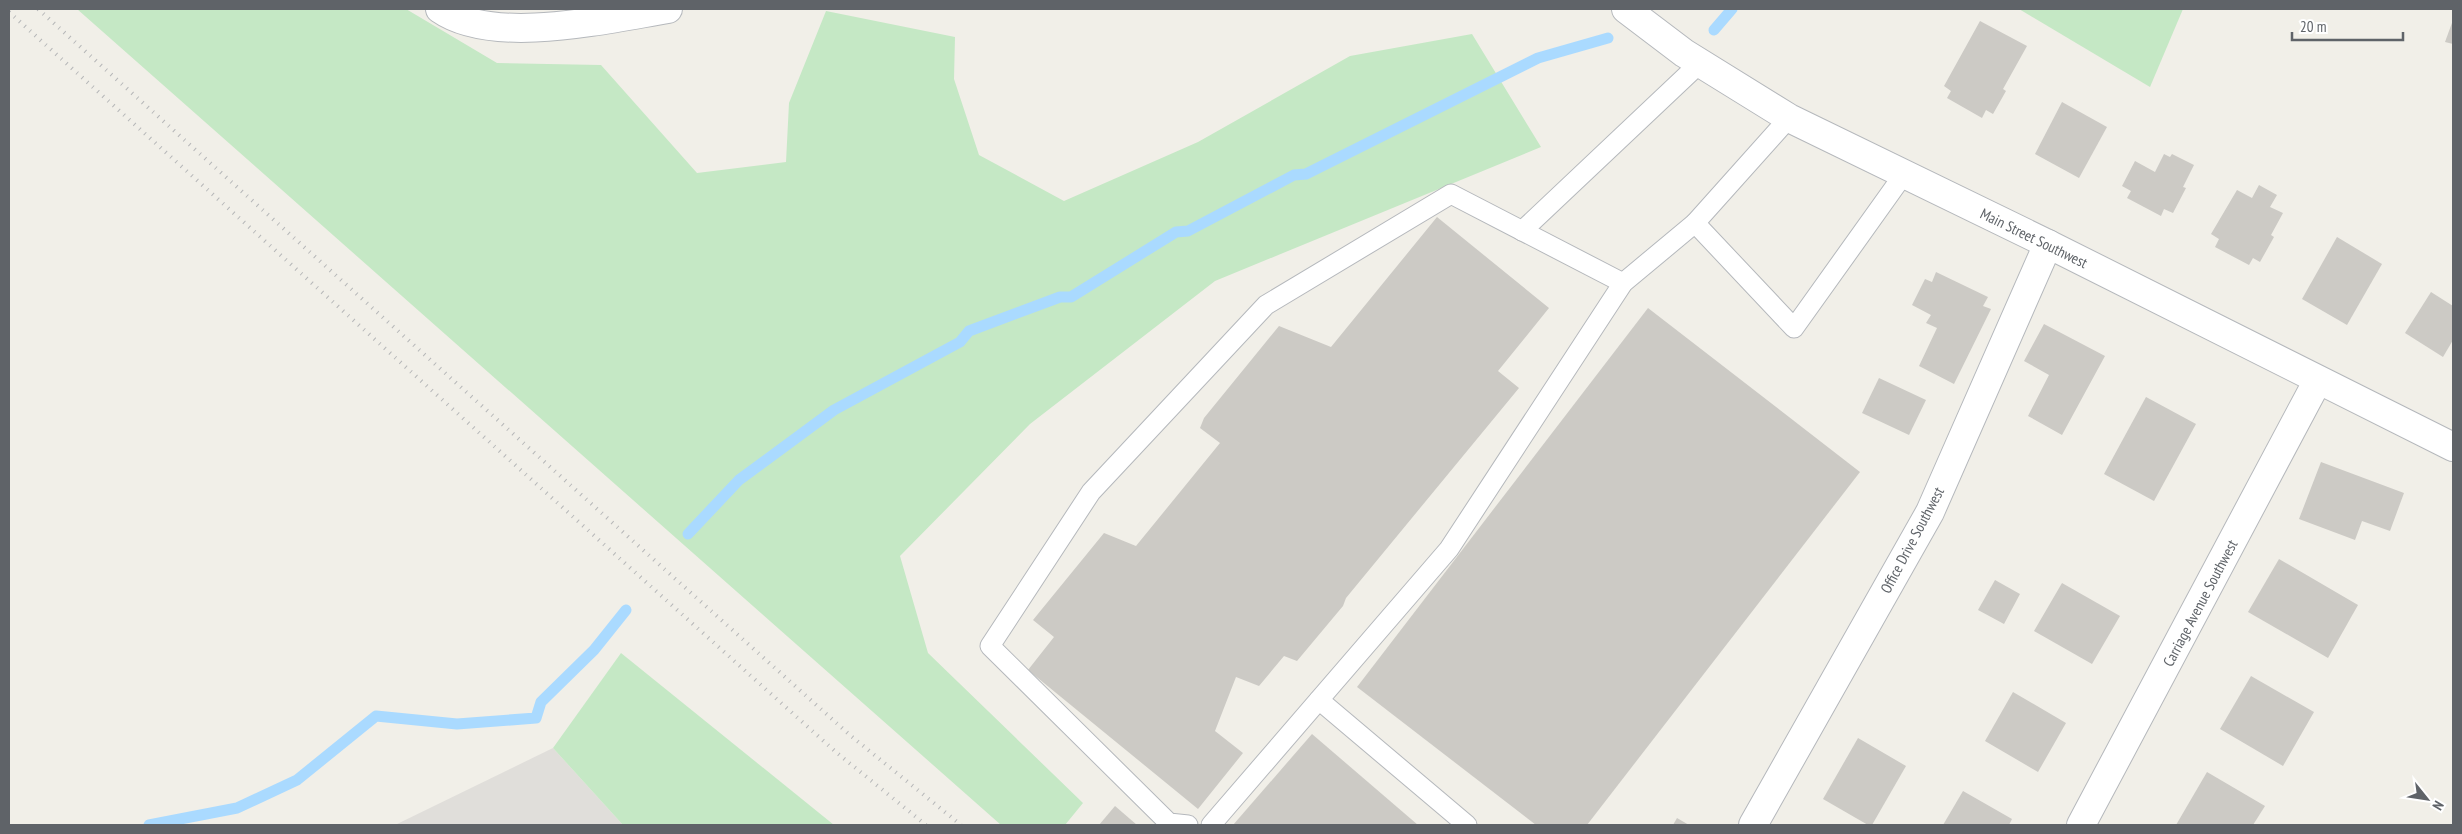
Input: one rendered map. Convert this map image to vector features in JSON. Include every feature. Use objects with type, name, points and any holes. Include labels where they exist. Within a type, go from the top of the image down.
[{"type":"street","points":[[440,9],[451,16],[490,27],[514,28],[595,20],[668,9]]},
{"type":"street","name":"Main Street Southwest","points":[[1626,9],[1700,63],[1789,118],[2048,244],[2453,447]]},
{"type":"street","name":"Office Drive Southwest","points":[[1753,825],[1930,512],[2048,244]]},
{"type":"street","name":"Carriage Avenue Southwest","points":[[2081,825],[2318,380]]},
{"type":"lane","points":[[1522,231],[1700,63]]},
{"type":"lane","points":[[1211,825],[1449,548],[1623,283],[1695,223],[1789,118]]},
{"type":"lane","points":[[1695,223],[1794,328],[1904,174]]},
{"type":"lane","points":[[1188,825],[1170,823],[990,646],[1091,492],[1266,305],[1451,194],[1623,283]]},
{"type":"lane","points":[[1319,700],[1467,825]]},
{"type":"shaded area","points":[[553,748],[623,825],[395,825]]},
{"type":"green space","points":[[77,9],[406,9],[497,63],[601,65],[697,173],[786,162],[789,103],[826,11],[955,37],[954,79],[979,155],[1064,201],[1198,142],[1350,56],[1472,34],[1541,147],[1215,281],[1030,424],[900,556],[928,653],[1083,803],[1065,825],[1001,825]]},
{"type":"green space","points":[[2019,9],[2183,9],[2150,87]]},
{"type":"green space","points":[[621,653],[834,825],[623,825],[553,748]]},
{"type":"building","points":[[2453,20],[2453,44],[2445,42]]},
{"type":"building","points":[[1980,21],[2027,46],[2003,89],[2006,91],[1993,114],[1986,110],[1982,118],[1947,98],[1951,91],[1944,86]]},
{"type":"building","points":[[2062,102],[2107,127],[2079,178],[2035,154]]},
{"type":"building","points":[[2164,154],[2170,157],[2172,154],[2194,165],[2183,187],[2186,188],[2173,213],[2164,209],[2161,216],[2127,198],[2131,191],[2122,186],[2135,161],[2155,172]]},
{"type":"building","points":[[2259,185],[2277,195],[2270,207],[2283,213],[2271,235],[2274,237],[2260,262],[2253,258],[2249,265],[2215,247],[2219,239],[2211,234],[2237,190],[2252,198]]},
{"type":"building","points":[[1437,217],[1549,308],[1498,371],[1519,388],[1346,598],[1343,606],[1297,661],[1284,656],[1259,686],[1236,677],[1215,731],[1243,753],[1198,809],[1028,670],[1054,637],[1033,620],[1104,533],[1136,546],[1220,443],[1200,428],[1204,418],[1279,326],[1331,347]]},
{"type":"building","points":[[2337,237],[2382,264],[2347,325],[2302,299]]},
{"type":"building","points":[[1936,272],[1988,297],[1983,306],[1991,309],[1954,384],[1919,366],[1937,328],[1926,323],[1931,315],[1912,305],[1925,279],[1932,282]]},
{"type":"building","points":[[2431,292],[2453,306],[2453,340],[2443,357],[2405,333]]},
{"type":"building","points":[[1648,308],[1860,472],[1587,825],[1536,825],[1357,687]]},
{"type":"building","points":[[2044,324],[2105,356],[2062,435],[2028,416],[2049,375],[2024,361]]},
{"type":"building","points":[[1879,378],[1926,400],[1909,435],[1862,413]]},
{"type":"building","points":[[2146,397],[2196,424],[2154,501],[2104,474]]},
{"type":"building","points":[[2321,462],[2404,493],[2390,531],[2362,521],[2355,540],[2299,519]]},
{"type":"building","points":[[2279,559],[2358,605],[2328,658],[2248,612]]},
{"type":"building","points":[[1995,580],[2020,594],[2004,624],[1978,610]]},
{"type":"building","points":[[2062,583],[2120,616],[2092,664],[2034,631]]},
{"type":"building","points":[[2251,676],[2314,712],[2283,766],[2220,729]]},
{"type":"building","points":[[2013,692],[2066,723],[2038,772],[1985,741]]},
{"type":"building","points":[[1312,734],[1418,825],[1233,825]]},
{"type":"building","points":[[1858,738],[1906,766],[1872,825],[1868,825],[1823,799]]},
{"type":"building","points":[[2207,772],[2265,806],[2253,825],[2176,825]]},
{"type":"building","points":[[1963,791],[2012,819],[2009,825],[1943,825]]},
{"type":"building","points":[[1115,806],[1137,825],[1099,825]]},
{"type":"building","points":[[1677,818],[1689,825],[1673,825]]},
{"type":"waterway","points":[[1714,30],[1732,9]]},
{"type":"waterway","points":[[688,534],[739,480],[834,410],[960,342],[969,331],[1060,297],[1071,297],[1176,232],[1188,231],[1294,175],[1306,174],[1538,58],[1608,38]]},
{"type":"waterway","points":[[149,825],[237,808],[297,780],[376,716],[457,724],[536,718],[541,702],[594,650],[626,610]]},
{"type":"railway","points":[[38,9],[851,736],[961,825]]},
{"type":"railway","points":[[9,12],[837,753],[926,825]]}]
